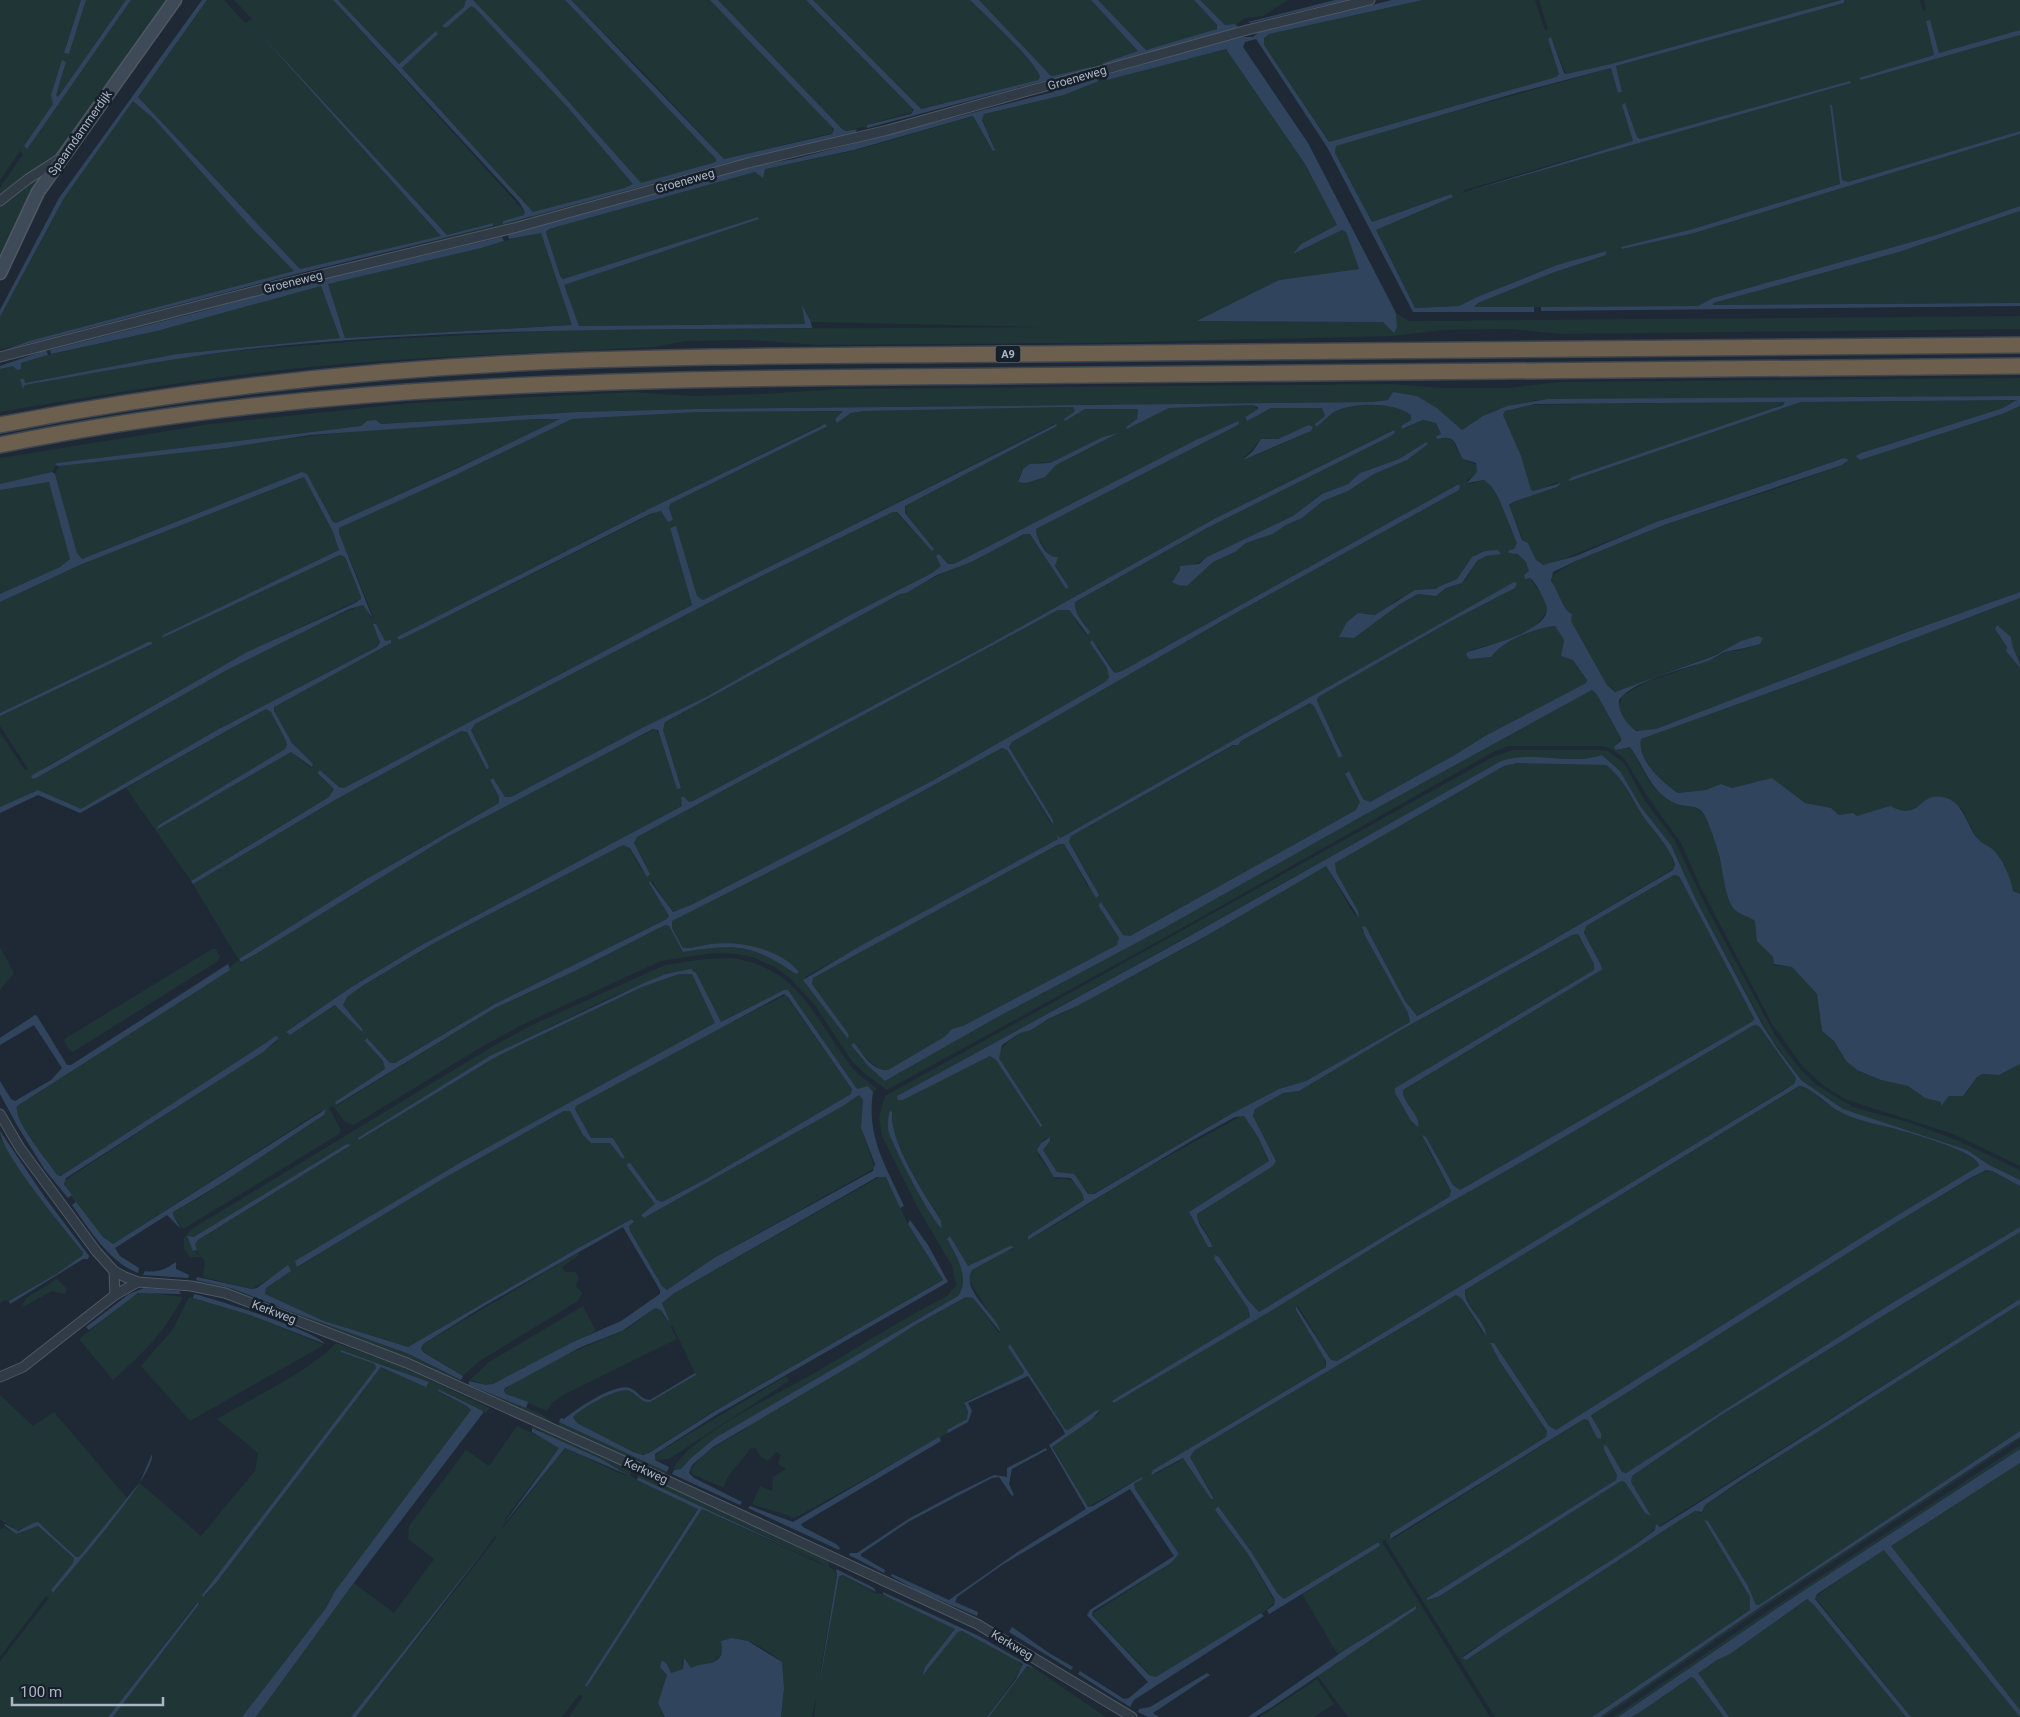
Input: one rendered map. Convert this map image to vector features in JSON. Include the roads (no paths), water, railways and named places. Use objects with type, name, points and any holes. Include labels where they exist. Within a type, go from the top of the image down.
[{"type":"highway","name":"A9","points":[[0,424],[116,404],[259,385],[388,372],[586,360],[2020,345]]},
{"type":"highway","name":"A9","points":[[0,445],[196,414],[390,393],[588,382],[880,377],[2020,366]]},
{"type":"street","name":"Spaarndammerdijk","points":[[0,273],[34,198],[175,0]]},
{"type":"street","name":"Groeneweg","points":[[0,357],[282,284],[514,228],[748,163],[923,121],[1247,30],[1370,0]]},
{"type":"street","points":[[0,201],[32,176],[64,156]]},
{"type":"street","name":"Kerkweg","points":[[0,1114],[20,1148],[96,1251],[114,1271],[138,1282],[191,1286],[225,1293],[407,1363],[673,1483],[977,1624],[1132,1717]]},
{"type":"street","points":[[114,1271],[115,1295]]},
{"type":"street","points":[[0,1377],[23,1367],[115,1295],[138,1282]]},
{"type":"water","points":[[81,0],[86,0],[69,54],[64,53]]},
{"type":"water","points":[[126,0],[131,0],[27,149],[24,146],[53,104],[51,95],[62,60],[66,62],[56,95],[58,97]]},
{"type":"water","points":[[202,0],[207,0],[138,97],[300,269],[441,236],[255,28],[447,235],[493,223],[493,226],[292,275],[4,350],[29,341],[294,271],[248,224],[154,119],[133,101],[64,198],[0,317],[0,310],[59,198]]},
{"type":"water","points":[[333,0],[338,0],[399,64],[436,31],[438,34],[402,68],[533,212],[625,188],[633,184],[570,110],[475,8],[471,6],[446,28],[442,26],[464,7],[466,0],[473,0],[543,73],[641,183],[716,162],[716,159],[565,0],[571,0],[582,11],[724,159],[832,134],[834,129],[710,0],[718,0],[842,129],[846,131],[857,129],[855,133],[728,163],[503,224],[503,221],[524,215],[525,212],[519,202]]},
{"type":"water","points":[[806,0],[813,0],[921,109],[1038,80],[1040,77],[1020,49],[970,0],[979,0],[1050,75],[1092,68],[867,128],[867,125],[911,114],[914,110]]},
{"type":"water","points":[[1091,0],[1098,0],[1146,50],[1217,29],[1217,25],[1194,0],[1200,0],[1225,25],[1235,24],[1238,27],[1102,66],[1103,63],[1138,51]]},
{"type":"water","points":[[1335,0],[1347,0],[1248,22]]},
{"type":"water","points":[[1392,0],[1423,0],[1269,34],[1264,38],[1264,45],[1329,142],[1556,77],[1559,74],[1548,39],[1551,37],[1566,74],[1611,64],[1841,0],[1844,0],[1844,3],[1616,66],[1622,92],[1618,93],[1611,68],[1516,93],[1336,146],[1335,153],[1372,222],[1451,194],[1453,197],[1376,230],[1415,308],[1459,306],[1557,265],[1606,251],[1606,255],[1552,273],[1478,303],[1474,307],[1534,307],[1534,312],[1413,312],[1327,147],[1256,39],[1245,42],[1243,47],[1308,143],[1396,313],[1397,327],[1394,333],[1383,322],[1197,321],[1279,280],[1359,269],[1346,232],[1342,230],[1293,254],[1301,244],[1337,225],[1305,164],[1226,49],[1107,80],[1106,75],[1239,37],[1253,37],[1259,32]]},
{"type":"water","points":[[1930,20],[1939,53],[2020,30],[2020,35],[1861,80],[1859,78],[1934,55],[1926,21]]},
{"type":"water","points":[[1096,78],[1099,81],[1064,95],[984,114],[982,120],[995,150],[993,151],[973,116],[854,150],[765,169],[763,178],[755,172],[549,229],[546,232],[560,276],[563,279],[758,217],[759,219],[564,285],[579,326],[805,324],[802,305],[812,328],[594,330],[377,338],[233,351],[25,385],[23,389],[20,379],[24,379],[25,383],[177,354],[340,338],[321,286],[157,331],[51,354],[50,350],[281,289],[502,237],[504,241],[481,248],[328,284],[345,338],[572,325],[541,233],[509,239],[508,234],[754,166],[794,159],[1053,92],[1053,90],[1060,90]]},
{"type":"water","points":[[1850,81],[1851,83],[1462,193],[1633,141],[1622,105],[1625,103],[1637,137],[1640,139]]},
{"type":"water","points":[[1830,105],[1832,105],[1842,180],[1848,182],[2020,131],[2020,134],[1694,233],[1622,249],[1621,247],[1693,229],[1840,184]]},
{"type":"water","points":[[2020,206],[2020,211],[1899,252],[1713,303],[1713,305],[2020,303],[2020,306],[1541,311],[1541,307],[1698,306],[1713,298],[1936,235]]},
{"type":"water","points":[[46,350],[48,355],[21,363],[21,369],[17,370],[13,366],[0,369],[0,366]]},
{"type":"water","points":[[1393,392],[1417,396],[1437,408],[1462,430],[1483,416],[1507,406],[1548,399],[2020,396],[2020,406],[2002,414],[1860,460],[1856,456],[1861,453],[2003,408],[2017,400],[1801,402],[1570,481],[1568,480],[1572,477],[1783,405],[1785,402],[1535,404],[1505,411],[1503,415],[1521,456],[1531,490],[1561,483],[1557,487],[1509,505],[1522,540],[1528,543],[1536,560],[1543,565],[1576,556],[1656,522],[1844,458],[1849,460],[1842,465],[1664,525],[1553,572],[1551,581],[1566,609],[1572,614],[1571,621],[1607,685],[1615,692],[1716,655],[1741,641],[1758,636],[1763,638],[1760,644],[1726,652],[1708,661],[1647,681],[1626,693],[1619,700],[1621,713],[1629,725],[1636,731],[1656,729],[1902,634],[2020,592],[2020,598],[1807,679],[1641,739],[1641,747],[1652,770],[1678,793],[1706,790],[1721,784],[1732,788],[1772,778],[1805,803],[1831,808],[1839,815],[1853,813],[1857,816],[1890,806],[1908,811],[1934,797],[1949,799],[1955,803],[1964,814],[1978,839],[1992,849],[1999,857],[2007,871],[2013,891],[2020,894],[2020,1064],[1999,1075],[1982,1074],[1977,1077],[1963,1096],[1949,1096],[1941,1106],[1941,1102],[1925,1098],[1908,1086],[1881,1080],[1857,1070],[1846,1061],[1834,1041],[1822,1031],[1817,994],[1792,967],[1774,964],[1773,957],[1757,941],[1755,921],[1737,912],[1732,906],[1716,845],[1705,816],[1696,807],[1675,803],[1659,792],[1648,778],[1630,747],[1616,750],[1614,747],[1621,741],[1621,738],[1596,693],[1592,690],[1366,814],[1166,927],[994,1019],[885,1081],[868,1066],[851,1045],[854,1043],[877,1068],[888,1070],[944,1037],[952,1029],[963,1026],[1117,945],[1119,938],[1098,905],[1101,902],[1123,935],[1130,936],[1356,810],[1360,802],[1345,774],[1349,771],[1363,799],[1370,802],[1485,736],[1586,683],[1587,680],[1573,660],[1561,656],[1564,640],[1555,626],[1538,629],[1511,640],[1491,657],[1469,659],[1466,654],[1468,652],[1527,631],[1545,617],[1547,606],[1534,582],[1530,578],[1525,579],[1524,575],[1529,571],[1526,562],[1518,554],[1508,553],[1509,550],[1514,549],[1517,543],[1499,499],[1492,487],[1484,480],[1467,483],[1477,472],[1476,463],[1463,459],[1455,442],[1449,438],[1437,439],[1436,436],[1441,434],[1436,423],[1423,420],[1402,429],[1401,426],[1411,420],[1411,415],[1395,408],[1384,406],[1363,405],[1342,409],[1334,412],[1316,427],[1315,424],[1325,416],[1322,408],[1271,408],[1247,421],[1245,417],[1258,409],[1258,407],[1252,405],[1169,408],[1127,429],[1126,427],[1137,419],[1138,409],[1085,409],[1065,421],[1064,419],[1075,411],[1073,407],[864,411],[851,413],[837,423],[835,419],[843,411],[698,412],[572,419],[339,528],[339,533],[373,619],[363,605],[349,609],[227,670],[38,777],[33,779],[31,776],[247,652],[353,604],[361,599],[361,597],[345,557],[340,555],[162,638],[163,635],[339,550],[333,532],[304,477],[82,564],[0,602],[0,594],[60,567],[70,559],[49,482],[0,490],[0,484],[52,472],[55,474],[77,553],[82,559],[302,472],[307,474],[333,522],[336,523],[560,419],[533,419],[310,435],[225,448],[59,466],[55,465],[57,463],[361,426],[367,421],[376,420],[381,424],[578,412],[696,409],[1372,402],[1388,400]]},
{"type":"water","points":[[1238,421],[1239,424],[1236,426],[1036,529],[1038,539],[1045,551],[1052,556],[1058,557],[1055,566],[1069,587],[1066,589],[1030,534],[1024,534],[971,562],[937,575],[906,593],[900,594],[665,722],[663,730],[681,788],[677,789],[658,730],[653,729],[449,836],[254,955],[241,962],[239,959],[365,880],[499,803],[499,797],[490,780],[493,778],[505,797],[511,797],[644,727],[706,697],[850,615],[932,573],[941,566],[936,556],[939,554],[948,564],[954,564],[1196,440]]},
{"type":"water","points":[[825,424],[827,426],[824,428],[670,504],[669,508],[673,520],[668,522],[661,511],[650,514],[422,629],[399,640],[397,637],[651,508]]},
{"type":"water","points":[[1056,424],[1057,426],[905,506],[905,513],[934,549],[932,551],[897,512],[893,512],[745,584],[475,724],[471,730],[489,767],[487,770],[467,732],[461,731],[335,800],[193,884],[191,881],[329,797],[334,789],[317,773],[320,770],[339,787],[344,788],[692,605],[670,528],[676,526],[697,596],[703,600]]},
{"type":"water","points":[[1309,425],[1313,427],[1311,431],[1243,460],[1253,451],[1261,439],[1278,439]]},
{"type":"water","points":[[1394,430],[1395,433],[1389,437],[1207,528],[1075,602],[1078,614],[1090,632],[1088,635],[1069,610],[1058,610],[637,837],[634,843],[650,874],[647,877],[630,848],[623,845],[434,943],[347,997],[343,1005],[363,1030],[362,1032],[335,1005],[290,1035],[286,1032],[350,988],[418,947],[682,806],[681,797],[684,797],[689,802],[693,801],[988,645],[1214,519]]},
{"type":"water","points":[[1118,433],[1056,465],[1045,477],[1026,483],[1018,482],[1023,469],[1030,464],[1050,463],[1103,437]]},
{"type":"water","points":[[1426,442],[1428,444],[1407,460],[1374,474],[1348,491],[1323,501],[1302,518],[1286,525],[1273,534],[1246,543],[1235,552],[1213,562],[1187,586],[1172,582],[1180,570],[1180,566],[1199,564],[1207,557],[1293,516],[1322,494],[1348,484],[1360,473],[1399,459]]},
{"type":"water","points":[[1460,485],[1459,490],[1234,614],[1012,742],[1009,747],[1053,820],[1053,825],[1007,750],[1002,748],[838,837],[672,921],[672,928],[683,948],[722,943],[746,945],[781,957],[799,972],[796,974],[767,956],[742,948],[730,947],[683,952],[669,926],[665,925],[577,970],[495,1008],[336,1105],[335,1102],[385,1069],[383,1061],[365,1041],[367,1038],[390,1063],[395,1063],[495,1004],[667,919],[669,916],[649,883],[650,881],[673,912],[691,905],[932,781],[1105,682],[1109,678],[1107,668],[1090,643],[1092,640],[1113,671],[1115,673],[1122,671]]},
{"type":"water","points":[[1498,550],[1501,554],[1486,556],[1477,561],[1462,583],[1446,588],[1436,596],[1418,594],[1400,604],[1354,638],[1339,637],[1347,622],[1358,613],[1375,615],[1415,590],[1436,589],[1457,579],[1472,557],[1485,551]]},
{"type":"water","points":[[1514,582],[1517,583],[1515,588],[1451,621],[1318,697],[1317,701],[1341,753],[1342,756],[1339,758],[1314,706],[1310,703],[1241,741],[1238,745],[1233,745],[1071,836],[1069,842],[1099,895],[1096,898],[1064,844],[1059,844],[813,978],[812,984],[847,1032],[849,1036],[847,1038],[803,980],[862,945],[1058,839],[1057,834],[1060,838],[1064,836]]},
{"type":"water","points":[[373,624],[376,624],[385,641],[391,640],[391,643],[274,707],[274,711],[292,743],[313,764],[312,767],[291,752],[156,830],[159,825],[285,749],[286,741],[271,712],[266,709],[80,813],[38,795],[0,813],[0,807],[38,790],[81,809],[217,730],[377,647],[380,642]]},
{"type":"water","points":[[1997,625],[2011,637],[2020,668],[2006,651],[2007,647],[1995,629]]},
{"type":"water","points":[[148,642],[152,642],[152,644],[0,716],[0,713]]},
{"type":"water","points":[[1602,755],[1620,771],[1641,807],[1671,845],[1696,900],[1763,1026],[1801,1080],[1843,1109],[1967,1150],[1989,1165],[2020,1180],[2020,1186],[1992,1171],[1986,1170],[1972,1177],[1897,1222],[1593,1414],[1591,1416],[1601,1433],[1601,1439],[1597,1438],[1588,1420],[1584,1419],[1390,1539],[1390,1534],[1546,1437],[1547,1431],[1499,1360],[1490,1343],[1494,1343],[1549,1426],[1556,1430],[1870,1232],[1979,1166],[1968,1155],[1944,1144],[1844,1114],[1808,1089],[1799,1086],[1465,1290],[1467,1302],[1482,1324],[1486,1336],[1462,1299],[1456,1295],[1195,1450],[1190,1457],[1214,1499],[1211,1499],[1183,1458],[1151,1475],[1153,1470],[1326,1367],[1326,1361],[1296,1310],[1296,1306],[1331,1360],[1337,1361],[1783,1091],[1795,1083],[1796,1078],[1759,1026],[1754,1025],[1532,1156],[1405,1228],[1269,1312],[1114,1403],[1112,1401],[1118,1397],[1250,1317],[1248,1308],[1214,1259],[1215,1255],[1219,1257],[1246,1298],[1259,1312],[1449,1197],[1451,1191],[1422,1135],[1426,1137],[1453,1185],[1460,1190],[1753,1021],[1754,1018],[1679,876],[1674,875],[1586,926],[1584,933],[1602,970],[1403,1090],[1405,1100],[1417,1118],[1418,1127],[1411,1121],[1395,1093],[1395,1088],[1594,970],[1594,964],[1578,934],[1572,935],[1401,1030],[1299,1091],[1283,1093],[1255,1109],[1253,1116],[1276,1161],[1273,1166],[1197,1214],[1197,1218],[1212,1247],[1208,1247],[1189,1212],[1269,1161],[1258,1137],[1244,1116],[1235,1117],[1191,1141],[1028,1240],[1028,1236],[1084,1200],[1082,1193],[1071,1178],[1054,1177],[1037,1150],[1041,1143],[1050,1137],[1050,1141],[1043,1150],[1057,1172],[1074,1174],[1088,1194],[1094,1194],[1231,1114],[1279,1089],[1306,1081],[1410,1022],[1408,1013],[1364,934],[1362,926],[1366,927],[1405,1001],[1417,1016],[1527,955],[1673,870],[1675,865],[1665,845],[1643,816],[1622,782],[1606,765],[1517,763],[1504,766],[1335,863],[1336,872],[1358,911],[1359,918],[1326,866],[1206,936],[1077,1006],[1048,1019],[1031,1030],[1020,1033],[1002,1045],[999,1058],[1042,1125],[1041,1128],[996,1060],[990,1056],[903,1100],[898,1100],[897,1096],[1177,943],[1501,761],[1526,757],[1577,759]]},
{"type":"water","points":[[228,964],[230,970],[17,1106],[20,1121],[32,1141],[57,1175],[61,1176],[276,1036],[279,1038],[263,1052],[66,1178],[64,1184],[72,1195],[68,1198],[45,1170],[0,1094],[0,1081],[11,1099],[15,1101],[51,1080],[62,1068],[34,1025],[0,1045],[0,1038],[35,1015],[67,1065],[71,1065]]},
{"type":"water","points":[[691,969],[696,973],[721,1022],[784,990],[788,990],[857,1089],[868,1086],[873,1092],[872,1123],[875,1137],[884,1164],[904,1206],[900,1208],[886,1177],[877,1177],[673,1294],[662,1303],[668,1321],[661,1310],[655,1308],[622,1331],[581,1347],[505,1388],[506,1394],[528,1402],[526,1408],[469,1385],[469,1381],[486,1385],[493,1384],[571,1343],[621,1321],[660,1294],[660,1290],[623,1227],[484,1306],[423,1344],[421,1349],[423,1352],[463,1376],[461,1380],[409,1354],[234,1289],[196,1280],[197,1277],[252,1289],[257,1288],[288,1265],[291,1271],[266,1288],[265,1294],[324,1321],[408,1347],[632,1219],[634,1222],[629,1226],[630,1231],[662,1286],[667,1290],[714,1258],[873,1171],[875,1164],[861,1128],[863,1100],[859,1095],[843,1106],[644,1218],[641,1215],[655,1204],[627,1166],[628,1163],[630,1163],[657,1200],[662,1202],[706,1179],[851,1094],[852,1089],[788,997],[784,994],[576,1106],[575,1109],[591,1138],[613,1138],[625,1158],[622,1158],[610,1143],[591,1143],[583,1135],[570,1111],[564,1111],[446,1177],[297,1267],[295,1261],[463,1161],[715,1023],[692,974],[679,974],[642,987],[494,1058],[359,1140],[358,1138],[490,1056],[644,983],[666,974]]},
{"type":"water","points":[[326,1109],[324,1115],[231,1177],[173,1212],[181,1229],[167,1215],[115,1248],[120,1256],[139,1268],[138,1273],[118,1261],[100,1244],[72,1205],[76,1202],[103,1237],[113,1244]]},
{"type":"water","points":[[890,1110],[892,1112],[896,1139],[902,1153],[917,1183],[941,1221],[942,1228],[922,1199],[892,1141],[888,1127]]},
{"type":"water","points":[[0,1131],[44,1196],[89,1256],[88,1259],[83,1259],[10,1304],[9,1301],[58,1273],[83,1255],[83,1252],[22,1173],[3,1141]]},
{"type":"water","points":[[347,1144],[351,1145],[198,1240],[195,1244],[197,1250],[193,1251],[187,1236],[194,1237]]},
{"type":"water","points":[[910,1220],[928,1245],[948,1282],[716,1415],[655,1454],[655,1460],[669,1467],[667,1472],[559,1422],[561,1418],[564,1419],[596,1398],[615,1389],[630,1388],[644,1399],[650,1400],[695,1373],[683,1344],[696,1375],[650,1402],[644,1401],[632,1392],[625,1390],[600,1399],[573,1417],[577,1423],[633,1452],[643,1455],[649,1453],[715,1411],[943,1280],[908,1224]]},
{"type":"water","points":[[2020,1227],[2020,1232],[1718,1417],[1632,1476],[1631,1482],[1651,1516],[1645,1513],[1625,1482],[1621,1481],[1438,1597],[1427,1600],[1427,1598],[1616,1480],[1617,1475],[1604,1450],[1604,1445],[1607,1446],[1622,1472],[1626,1473],[1892,1303]]},
{"type":"water","points":[[950,1236],[968,1266],[1010,1246],[1014,1247],[972,1270],[970,1278],[975,1294],[993,1318],[1001,1333],[973,1298],[966,1297],[915,1325],[862,1359],[713,1447],[692,1465],[689,1473],[694,1478],[742,1502],[740,1505],[672,1474],[674,1470],[681,1469],[715,1438],[958,1296],[962,1289],[963,1275],[958,1260],[947,1239]]},
{"type":"water","points":[[176,1262],[176,1269],[189,1275],[188,1278],[143,1275],[145,1271],[162,1270]]},
{"type":"water","points":[[144,1288],[179,1291],[181,1294],[138,1293],[89,1330],[86,1327],[129,1294]]},
{"type":"water","points":[[194,1294],[304,1331],[325,1344],[250,1315],[193,1298]]},
{"type":"water","points":[[2020,1299],[2020,1304],[1740,1481],[1705,1505],[1702,1512],[1695,1511],[1466,1660],[1462,1658],[1500,1631],[1635,1545],[1655,1530],[1656,1524],[1660,1527],[1686,1511]]},
{"type":"water","points":[[1010,1344],[1065,1429],[1068,1430],[1095,1411],[1100,1410],[1092,1419],[1052,1447],[1088,1507],[1093,1506],[1142,1477],[1142,1479],[1134,1484],[1135,1489],[1179,1554],[1171,1563],[1093,1611],[1092,1615],[1149,1675],[1156,1677],[1261,1613],[1264,1616],[1134,1700],[1130,1707],[1078,1674],[1080,1671],[1124,1699],[1129,1698],[1148,1682],[1087,1615],[1090,1610],[1174,1556],[1130,1489],[1002,1565],[957,1597],[955,1602],[978,1612],[977,1616],[918,1591],[891,1576],[892,1574],[949,1600],[1019,1551],[1086,1509],[1049,1445],[1065,1434],[1063,1429],[1028,1376],[968,1403],[972,1411],[968,1422],[948,1433],[947,1430],[967,1419],[968,1411],[964,1403],[1023,1374],[1024,1371],[1008,1347]]},
{"type":"water","points":[[341,1350],[429,1382],[426,1387],[381,1367],[216,1583],[203,1597],[202,1595],[376,1368],[375,1364],[341,1352]]},
{"type":"water","points":[[438,1389],[483,1411],[483,1413],[364,1569],[258,1714],[255,1717],[242,1717],[326,1608],[335,1591],[471,1410],[438,1391]]},
{"type":"water","points":[[532,1428],[601,1459],[628,1475],[565,1448],[500,1529],[559,1448],[532,1432]]},
{"type":"water","points":[[2020,1431],[2020,1437],[1766,1603],[1600,1717],[1592,1717],[1750,1610],[1750,1597],[1704,1520],[1708,1521],[1748,1586],[1756,1605],[1759,1605]]},
{"type":"water","points":[[939,1437],[941,1441],[801,1524],[803,1527],[836,1544],[840,1548],[839,1550],[748,1508],[750,1506],[793,1522]]},
{"type":"water","points":[[1046,1448],[1047,1450],[1012,1469],[1009,1484],[1014,1495],[1012,1496],[999,1477],[992,1478],[908,1522],[861,1554],[861,1556],[885,1570],[884,1573],[849,1555],[850,1553],[857,1553],[910,1518],[957,1493],[994,1475],[1007,1477],[1007,1468]]},
{"type":"water","points":[[2020,1449],[2020,1463],[1891,1546],[2020,1710],[2020,1717],[1884,1550],[1817,1594],[1815,1599],[1911,1717],[1906,1717],[1814,1605],[1807,1599],[1730,1654],[1698,1673],[1729,1717],[1724,1717],[1694,1678],[1691,1677],[1631,1717],[1618,1717],[1782,1605]]},
{"type":"water","points":[[152,1454],[150,1465],[141,1481],[127,1501],[53,1593],[51,1590],[73,1563],[74,1558],[38,1526],[16,1534],[4,1525],[18,1531],[38,1522],[76,1557],[79,1557],[140,1482]]},
{"type":"water","points":[[638,1477],[826,1565],[702,1509],[587,1687],[585,1685],[698,1509],[637,1480]]},
{"type":"water","points":[[1218,1506],[1250,1550],[1278,1594],[1284,1599],[1377,1543],[1380,1546],[1269,1614],[1267,1610],[1274,1605],[1275,1600],[1248,1554],[1215,1510]]},
{"type":"water","points":[[496,1535],[356,1717],[351,1717]]},
{"type":"water","points":[[836,1569],[874,1588],[876,1592],[843,1575],[839,1576],[818,1691],[837,1575]]},
{"type":"water","points":[[883,1592],[979,1636],[1034,1668],[1027,1666],[989,1717],[987,1717],[1016,1679],[1023,1664],[962,1631],[958,1632],[922,1676],[925,1667],[955,1629],[888,1597]]},
{"type":"water","points":[[198,1602],[199,1604],[113,1717],[108,1717]]},
{"type":"water","points":[[1416,1606],[1416,1609],[1272,1707],[1255,1717],[1248,1717],[1345,1650]]},
{"type":"water","points":[[1012,1627],[1073,1667],[1071,1670],[1009,1632]]},
{"type":"water","points":[[732,1638],[748,1641],[782,1662],[784,1688],[781,1717],[665,1717],[658,1703],[667,1675],[660,1667],[662,1660],[667,1664],[671,1673],[683,1669],[684,1658],[691,1668],[714,1662],[721,1656],[721,1641]]},
{"type":"water","points":[[1207,1673],[1210,1675],[1153,1713],[1159,1717],[1148,1717],[1138,1712],[1139,1709],[1150,1707]]}]
